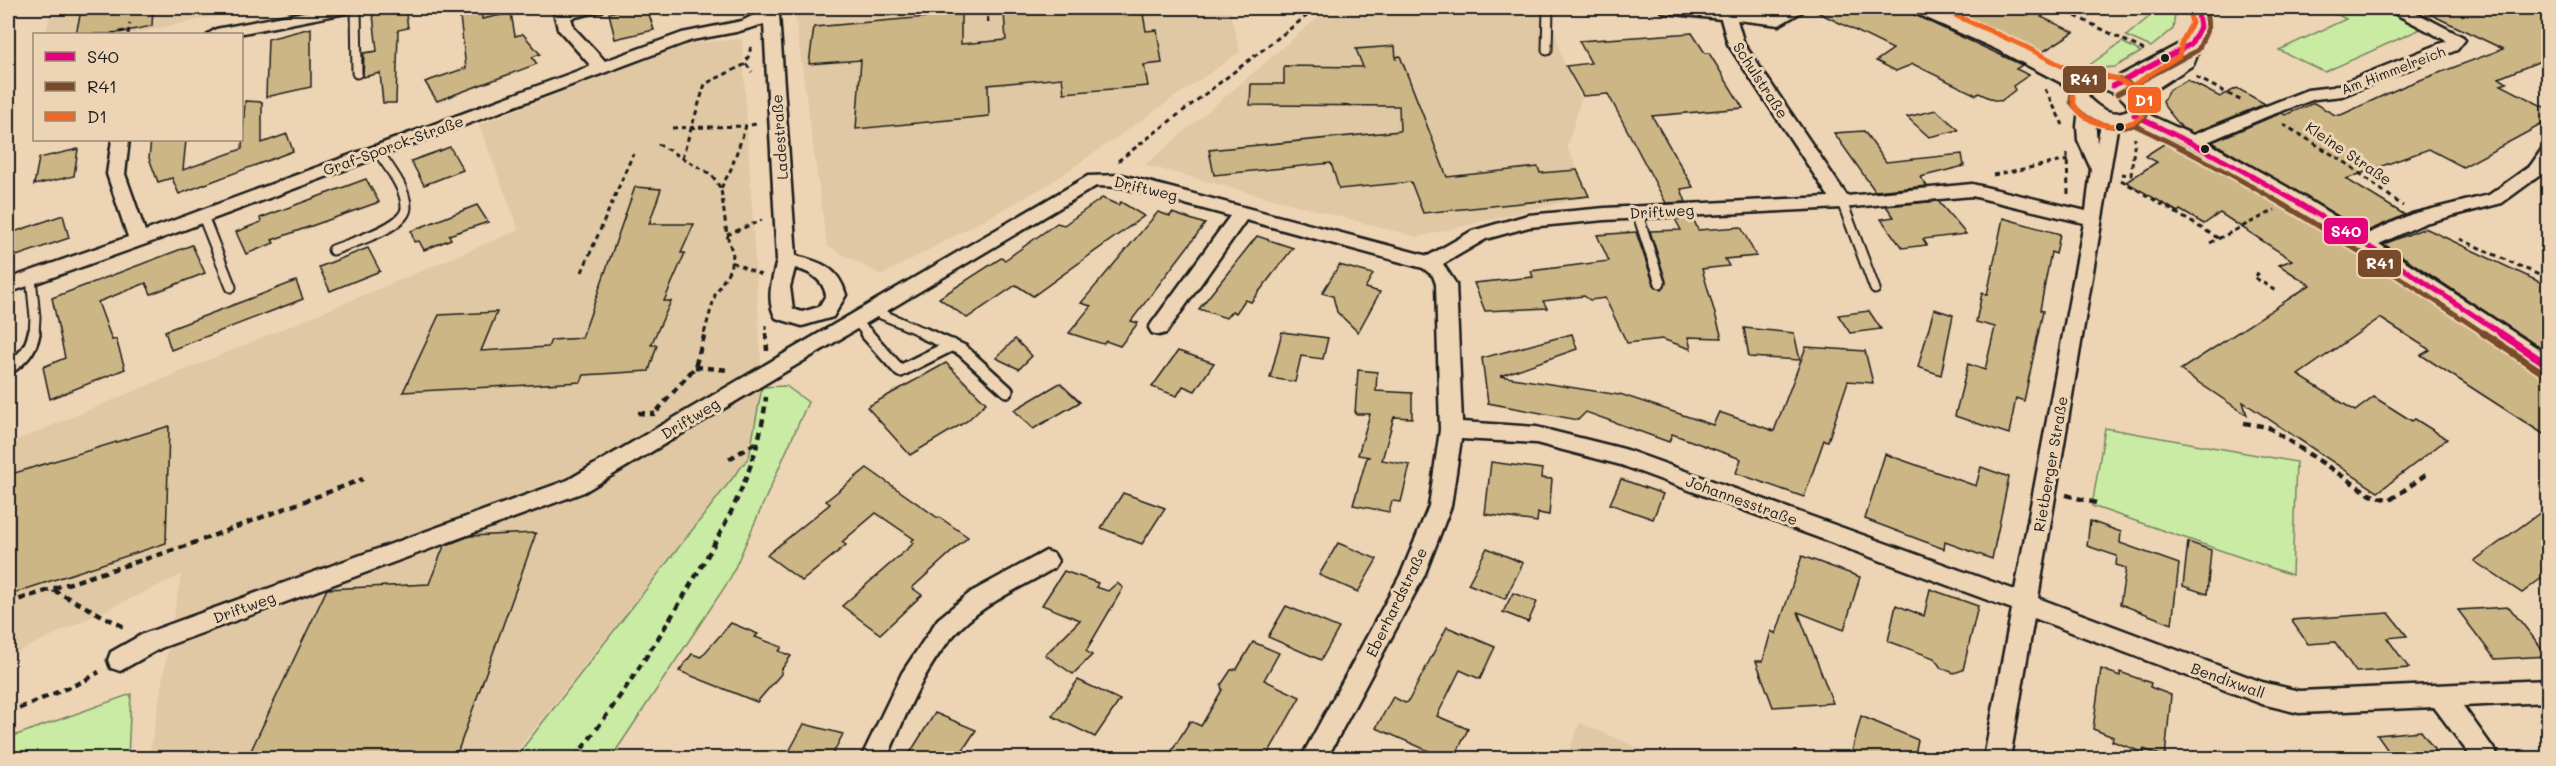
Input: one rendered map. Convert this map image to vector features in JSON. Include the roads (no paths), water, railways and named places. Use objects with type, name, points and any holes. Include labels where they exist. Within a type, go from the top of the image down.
[{"type":"street","points":[[221,33],[346,8]]},
{"type":"street","points":[[596,8],[562,11],[566,29],[602,68]]},
{"type":"street","points":[[1665,8],[1728,15]]},
{"type":"street","name":"Schulstraße","points":[[1797,8],[1779,20],[1728,15],[1736,44],[1842,202]]},
{"type":"street","points":[[1917,8],[2053,70],[2084,88]]},
{"type":"street","points":[[2191,44],[2187,61],[2133,106],[2125,118],[2111,117],[2088,108],[2080,99],[2079,95],[2084,88],[2099,84],[2113,86],[2191,44],[2198,35],[2200,27],[2197,8]]},
{"type":"street","name":"Am Himmelreich","points":[[2193,141],[2262,112],[2313,94],[2337,92],[2451,47],[2457,40],[2396,8]]},
{"type":"street","name":"Graf-Sporck-Straße","points":[[8,286],[139,240],[688,36],[749,24],[775,10]]},
{"type":"street","name":"Ladestraße","points":[[775,10],[787,260],[780,287],[783,313],[802,319],[826,312]]},
{"type":"street","points":[[2113,86],[2133,106],[2364,243],[2548,365]]},
{"type":"street","points":[[2088,108],[2084,128],[2085,141],[2100,169]]},
{"type":"street","name":"Rietberger Straße","points":[[1997,759],[2111,117]]},
{"type":"street","points":[[120,141],[116,174],[139,240]]},
{"type":"street","points":[[2364,243],[2419,218],[2495,199],[2537,169],[2548,153]]},
{"type":"street","name":"Driftweg","points":[[120,660],[152,641],[576,486],[1094,180],[1109,179],[1430,263],[1479,235],[1528,221],[1636,212],[1842,202],[1972,190],[2094,219]]},
{"type":"street","points":[[1160,328],[1242,213]]},
{"type":"street","points":[[787,260],[814,267],[833,282],[836,294],[826,312],[849,323]]},
{"type":"street","name":"Eberhardstraße","points":[[1314,759],[1412,576],[1440,506],[1451,430],[1446,284],[1442,273],[1430,263]]},
{"type":"street","name":"Johannesstraße","points":[[1451,430],[1536,435],[1624,458],[2025,604]]},
{"type":"street","points":[[874,759],[905,693],[937,638],[959,613],[1046,561]]},
{"type":"street","name":"Bendixwall","points":[[2025,604],[2262,693],[2299,702],[2548,691]]},
{"type":"street","points":[[2440,696],[2487,759]]},
{"type":"lane","points":[[356,8],[357,73]]},
{"type":"lane","points":[[1547,50],[1548,8]]},
{"type":"lane","points":[[333,250],[392,226],[406,212],[407,204],[401,190],[378,151]]},
{"type":"lane","points":[[1842,202],[1875,289]]},
{"type":"lane","points":[[1636,212],[1660,283]]},
{"type":"lane","points":[[203,216],[231,287]]},
{"type":"lane","points":[[8,369],[29,353],[35,339],[35,304],[31,278]]},
{"type":"lane","points":[[872,310],[962,350],[1007,391]]},
{"type":"lane","points":[[849,323],[900,371],[952,345]]}]
